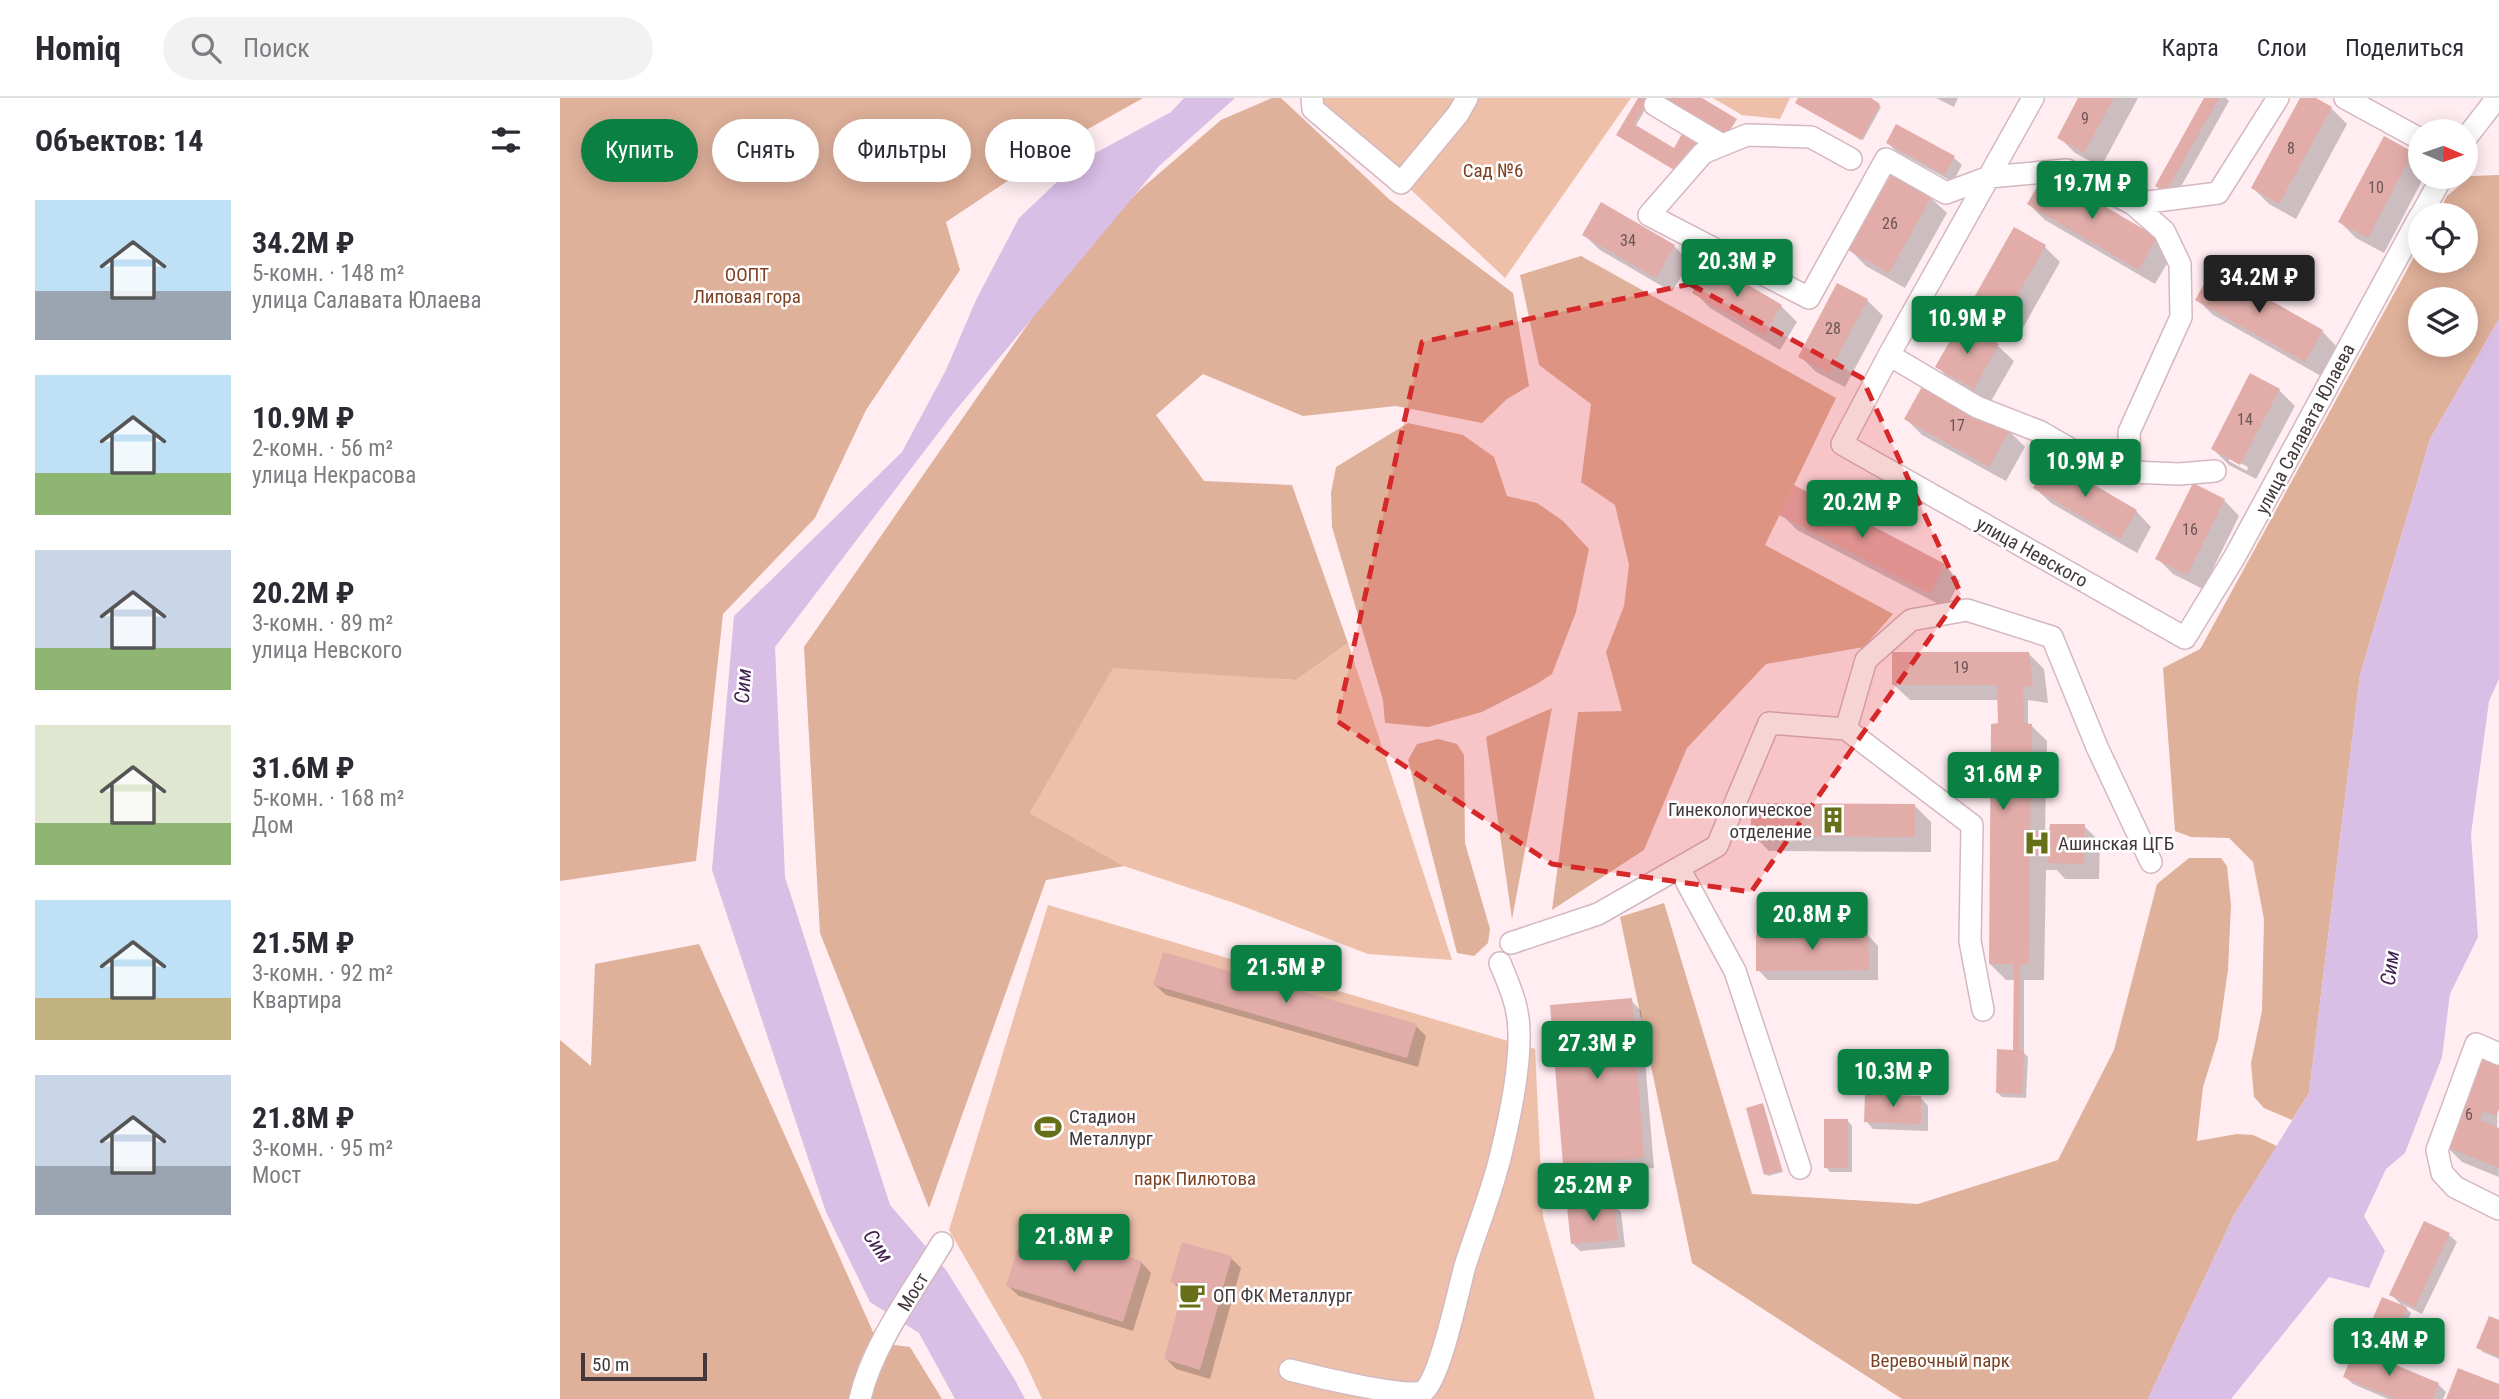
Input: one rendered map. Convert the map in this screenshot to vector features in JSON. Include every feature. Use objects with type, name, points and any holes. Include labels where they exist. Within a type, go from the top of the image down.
[{"type":"street","points":[[1312,98],[1312,109],[1401,183],[1458,114],[1467,98]]},
{"type":"street","points":[[2032,98],[1889,355],[1977,407],[2041,432],[2108,471],[2179,474],[2215,471]]},
{"type":"street","points":[[2133,204],[2218,193],[2278,98]]},
{"type":"street","points":[[2345,98],[2408,132]]},
{"type":"street","points":[[2478,123],[2497,98]]},
{"type":"street","points":[[1655,105],[1722,145]]},
{"type":"street","points":[[1851,159],[1811,137],[1747,135],[1703,153],[1649,215],[1809,298],[1886,159],[1946,193],[1989,177],[2067,170],[2133,204],[2164,231],[2180,264],[2180,317],[2129,432],[2130,473]]},
{"type":"street","name":"улица Салавата Юлаева","points":[[2185,638],[2234,558],[2408,240]]},
{"type":"street","name":"улица Невского","points":[[1889,355],[1842,444],[2185,638]]},
{"type":"street","points":[[1846,729],[1866,660],[1911,620],[1966,610],[2052,637],[2097,747],[2151,862]]},
{"type":"street","points":[[1511,943],[1598,914],[1717,846],[1769,723],[1846,729],[1972,825],[1970,941],[1983,1010]]},
{"type":"street","points":[[1679,868],[1735,971],[1800,1168]]},
{"type":"street","points":[[1290,1370],[1350,1386],[1412,1397],[1424,1391],[1434,1374],[1501,1154],[1516,1070],[1518,1006],[1500,963]]},
{"type":"street","points":[[2499,1054],[2476,1044],[2437,1150],[2442,1173],[2455,1187],[2499,1209]]},
{"type":"street","name":"Мост","points":[[860,1399],[863,1385],[884,1341],[942,1243]]},
{"type":"highlighted area","points":[[1690,284],[1862,378],[1961,594],[1751,892],[1552,864],[1337,721],[1422,342]]},
{"type":"green space","name":"ООПТ Липовая гора","points":[[560,98],[1143,98],[1095,125],[1095,119],[985,119],[985,182],[1006,182],[946,222],[960,270],[866,410],[815,518],[723,614],[696,861],[560,881]]},
{"type":"green space","points":[[1272,98],[1281,98],[1390,200],[1513,293],[1529,386],[1507,399],[1482,423],[1396,406],[1303,416],[1203,374],[1156,415],[1204,481],[1292,485],[1348,643],[1296,680],[1113,668],[1030,813],[1124,866],[1046,880],[929,1208],[820,933],[804,647],[1075,256],[1141,189],[1221,120]]},
{"type":"green space","name":"Сад №6","points":[[1313,98],[1631,98],[1505,278]]},
{"type":"green space","points":[[1713,98],[1790,98],[1780,119],[1742,115]]},
{"type":"green space","points":[[2499,175],[2499,319],[2478,356],[2478,287],[2408,287],[2408,357],[2477,357],[2430,439],[2360,675],[2309,1093],[2292,1120],[2264,1108],[2254,1097],[2251,1063],[2262,1011],[2264,919],[2253,862],[2229,838],[2191,837],[2175,831],[2163,668],[2200,649],[2408,268],[2408,273],[2478,273],[2478,203],[2443,203],[2455,189],[2478,189],[2478,176]]},
{"type":"green space","points":[[1581,256],[1836,398],[1765,545],[1893,614],[1864,647],[1766,664],[1687,748],[1644,850],[1552,910],[1578,712],[1622,711],[1606,652],[1624,606],[1629,565],[1615,505],[1581,482],[1591,404],[1539,365],[1520,275]]},
{"type":"green space","points":[[1408,423],[1463,435],[1494,457],[1507,496],[1537,503],[1563,521],[1589,549],[1576,612],[1552,674],[1482,712],[1428,727],[1385,723],[1383,700],[1332,527],[1331,493],[1336,467]]},
{"type":"green space","points":[[1348,643],[1452,960],[1368,954],[1237,904],[1124,866],[1030,813],[1113,667],[1296,680]]},
{"type":"green space","points":[[1552,708],[1512,919],[1486,737]]},
{"type":"green space","points":[[1438,739],[1457,744],[1464,755],[1465,843],[1490,929],[1488,943],[1474,956],[1457,953],[1408,760],[1417,744]]},
{"type":"green space","name":"Веревочный парк","points":[[2189,858],[2221,858],[2227,866],[2231,905],[2228,970],[2218,1039],[2203,1087],[2197,1141],[2237,1134],[2253,1135],[2277,1146],[2234,1215],[2148,1399],[1902,1399],[1692,1263],[1620,917],[1664,903],[1752,1194],[1918,1204],[2058,1160],[2114,1050],[2157,884]]},
{"type":"green space","name":"парк Пилютова","points":[[1048,905],[1535,1049],[1543,1217],[1595,1399],[1042,1399],[1023,1358],[949,1230]]},
{"type":"green space","points":[[699,944],[878,1343],[910,1347],[942,1399],[560,1399],[560,1040],[591,1066],[595,964]]},
{"type":"water","name":"Сим","points":[[1184,98],[1235,98],[1158,167],[955,411],[775,647],[785,877],[890,1205],[946,1270],[1025,1399],[955,1399],[919,1333],[870,1302],[826,1212],[712,870],[734,616],[902,452],[946,370],[976,300],[1019,218],[1057,182],[1095,182],[1095,153],[1171,112]]},
{"type":"water","name":"Сим","points":[[2499,319],[2499,679],[2489,701],[2471,834],[2478,937],[2450,994],[2442,1057],[2405,1153],[2386,1169],[2364,1216],[2385,1251],[2369,1288],[2329,1277],[2231,1399],[2148,1399],[2234,1215],[2309,1093],[2360,675],[2430,439]]},
{"type":"building","points":[[1638,98],[1649,98],[1634,124],[1674,148],[1683,132],[1698,141],[1679,173],[1616,135]]},
{"type":"building","points":[[1664,98],[1702,98],[1737,119],[1727,135]]},
{"type":"building","points":[[1798,98],[1871,98],[1880,104],[1861,140],[1795,103]]},
{"type":"building","points":[[2078,98],[2114,98],[2084,153],[2057,138]]},
{"type":"building","points":[[2204,98],[2219,98],[2166,192],[2155,186]]},
{"type":"building","points":[[2300,98],[2316,98],[2332,107],[2279,204],[2251,188]]},
{"type":"building","points":[[1896,124],[1955,156],[1945,175],[1886,143]]},
{"type":"building","points":[[2384,136],[2408,149],[2408,162],[2368,238],[2338,222]]},
{"type":"building","points":[[2046,172],[2157,237],[2139,270],[2027,204]]},
{"type":"building","points":[[1892,173],[1932,196],[1889,273],[1848,250]]},
{"type":"building","points":[[1601,202],[1675,245],[1656,278],[1582,235]]},
{"type":"building","points":[[2014,227],[2046,245],[2004,319],[1972,301]]},
{"type":"building","points":[[1709,262],[1782,305],[1764,335],[1692,293]]},
{"type":"building","points":[[2213,268],[2323,330],[2305,362],[2195,300]]},
{"type":"building","points":[[1837,283],[1868,299],[1829,373],[1798,357]]},
{"type":"building","points":[[1961,322],[1999,344],[1974,389],[1935,367]]},
{"type":"building","points":[[2250,373],[2280,389],[2240,465],[2211,449]]},
{"type":"building","points":[[1924,383],[2010,430],[1989,467],[1904,419]]},
{"type":"building","points":[[2050,459],[2137,510],[2120,539],[2033,488]]},
{"type":"building","points":[[2193,483],[2225,499],[2187,575],[2155,559]]},
{"type":"building","points":[[1794,485],[1945,564],[1930,594],[1779,515]]},
{"type":"building","name":"Ашинская ЦГБ","points":[[1892,652],[2029,652],[2033,688],[2023,685],[2024,723],[2032,724],[2030,831],[2049,831],[2050,824],[2085,824],[2084,864],[2048,863],[2048,855],[2030,855],[2029,964],[2020,965],[2019,1050],[2024,1050],[2022,1094],[1996,1093],[1997,1049],[2013,1050],[2014,964],[1989,964],[1991,724],[1998,723],[1997,685],[1892,685]]},
{"type":"building","name":"Гинекологическое отделение","points":[[1751,803],[1915,804],[1915,837],[1751,836]]},
{"type":"building","points":[[1868,933],[1869,970],[1756,971],[1756,934]]},
{"type":"building","points":[[1163,952],[1417,1024],[1407,1058],[1153,985]]},
{"type":"building","points":[[1632,998],[1644,1158],[1563,1165],[1550,1005]]},
{"type":"building","points":[[2480,1055],[2499,1059],[2499,1109],[2496,1116],[2483,1111],[2479,1120],[2499,1128],[2499,1168],[2444,1146]]},
{"type":"building","points":[[1865,1094],[1921,1096],[1921,1124],[1864,1122]]},
{"type":"building","points":[[1763,1103],[1782,1170],[1764,1175],[1746,1108]]},
{"type":"building","points":[[1824,1119],[1848,1119],[1848,1168],[1824,1168]]},
{"type":"building","points":[[1614,1202],[1618,1240],[1571,1244],[1567,1207]]},
{"type":"building","points":[[2424,1221],[2450,1233],[2415,1307],[2389,1295]]},
{"type":"building","points":[[1025,1225],[1142,1261],[1123,1322],[1006,1286]]},
{"type":"building","points":[[1182,1242],[1232,1256],[1200,1370],[1164,1359],[1184,1286],[1170,1282]]},
{"type":"building","points":[[2382,1297],[2407,1307],[2392,1343],[2367,1332]]},
{"type":"building","points":[[2489,1316],[2499,1320],[2499,1357],[2476,1348]]},
{"type":"building","points":[[2355,1348],[2439,1383],[2433,1399],[2395,1399],[2343,1377]]},
{"type":"building","points":[[2458,1368],[2499,1384],[2499,1399],[2446,1399]]},
{"type":"place","name":"Гинекологическое отделение","points":[[1833,820]]},
{"type":"place","name":"Ашинская ЦГБ","points":[[2037,843]]},
{"type":"place","name":"Стадион Металлург","points":[[1048,1127]]},
{"type":"place","name":"ОП ФК Металлург","points":[[1192,1295]]}]
